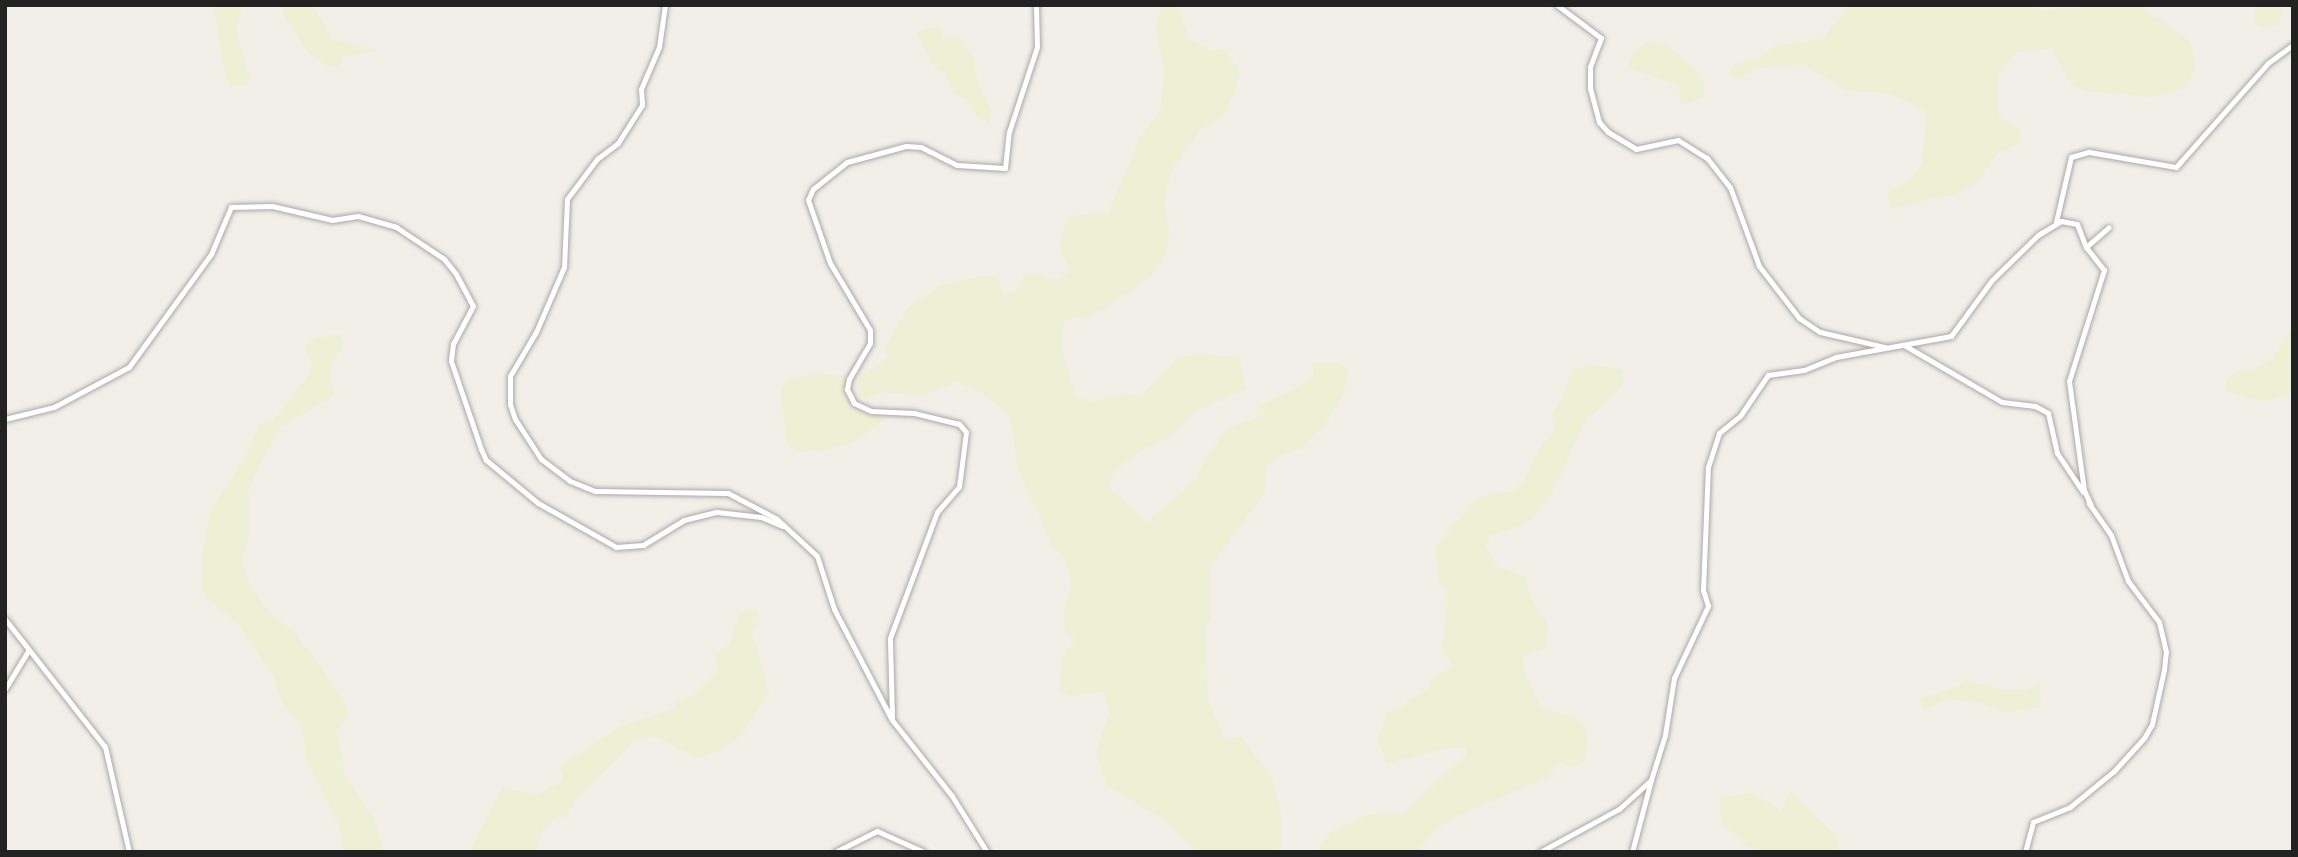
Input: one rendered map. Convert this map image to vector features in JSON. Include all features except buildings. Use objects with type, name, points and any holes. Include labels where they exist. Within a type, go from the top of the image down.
[{"type":"street","points":[[665,5],[659,47],[641,89],[642,105],[618,143],[597,159],[567,199],[564,267],[536,332],[510,376],[510,404],[526,443],[570,481],[595,491],[728,493],[764,508],[817,556],[834,609],[892,720],[952,796],[987,852]]},
{"type":"street","points":[[892,720],[890,638],[937,512],[959,487],[966,432],[958,424],[914,413],[871,411],[854,403],[847,389],[849,379],[870,343],[870,330],[830,263],[808,200],[813,189],[847,162],[906,146],[921,147],[957,165],[1005,168],[1009,132],[1037,47],[1036,5]]},
{"type":"street","points":[[1557,5],[1601,38],[1590,67],[1590,88],[1599,122],[1608,132],[1636,149],[1678,140],[1707,158],[1730,187],[1759,266],[1799,318],[1820,332],[1886,347]]},
{"type":"street","points":[[1632,852],[1665,735],[1674,678],[1708,606],[1704,596],[1705,519],[1715,439],[1740,416],[1768,375],[1886,347],[1951,336],[1992,280],[2056,222],[2071,157],[2088,152],[2176,167],[2268,63],[2293,45]]},
{"type":"street","points":[[5,419],[54,407],[129,367],[211,254],[231,207],[272,206],[332,220],[358,216],[396,227],[444,258],[456,274],[472,306],[453,344],[451,361],[481,449],[485,460],[538,503],[615,547],[643,545],[684,520],[717,512],[761,517],[785,528]]},
{"type":"street","points":[[2056,222],[2077,224],[2087,247],[2104,270],[2069,382],[2084,491],[2091,506]]},
{"type":"street","points":[[2087,247],[2109,227]]},
{"type":"street","points":[[1902,344],[2002,402],[2035,406],[2048,413],[2057,453],[2111,535],[2129,581],[2160,622],[2166,652],[2164,670],[2144,738],[2091,791],[2058,814],[2033,822],[2025,852]]},
{"type":"street","points":[[5,619],[106,747],[129,852]]},
{"type":"street","points":[[5,689],[28,650]]},
{"type":"street","points":[[1540,852],[1619,809],[1651,780]]},
{"type":"street","points":[[835,852],[877,831],[924,852]]},
{"type":"green space","points":[[213,5],[243,5],[236,30],[250,77],[248,84],[231,88],[224,71]]},
{"type":"green space","points":[[283,5],[313,5],[332,39],[378,50],[342,58],[339,69],[327,66],[310,54],[297,37],[283,14]]},
{"type":"green space","points":[[1162,5],[1177,5],[1189,38],[1209,49],[1226,50],[1240,72],[1235,92],[1223,118],[1201,129],[1172,170],[1164,201],[1170,233],[1166,254],[1151,276],[1091,317],[1065,320],[1061,345],[1077,398],[1091,401],[1123,394],[1141,396],[1176,359],[1199,354],[1239,357],[1246,389],[1193,413],[1167,439],[1141,450],[1114,472],[1108,486],[1147,522],[1195,480],[1207,455],[1230,427],[1256,418],[1258,406],[1296,389],[1314,375],[1312,363],[1340,363],[1349,370],[1344,394],[1327,422],[1303,448],[1278,456],[1265,469],[1265,492],[1211,566],[1210,621],[1205,628],[1208,699],[1225,739],[1242,737],[1273,780],[1281,814],[1281,848],[1275,852],[1195,852],[1166,821],[1106,785],[1096,752],[1109,713],[1107,704],[1103,691],[1072,697],[1060,690],[1062,658],[1075,639],[1065,630],[1063,615],[1072,583],[1066,561],[1052,545],[1017,467],[1011,419],[984,394],[957,382],[926,395],[878,393],[865,400],[860,395],[859,376],[889,357],[884,350],[907,309],[939,286],[985,275],[997,277],[1004,293],[1015,293],[1024,275],[1043,274],[1057,281],[1070,272],[1059,247],[1065,223],[1070,215],[1108,213],[1140,137],[1160,112],[1165,71],[1155,26]]},
{"type":"green space","points":[[1849,5],[2028,5],[2041,9],[2139,5],[2191,42],[2196,69],[2185,88],[2150,97],[2086,91],[2072,85],[2051,49],[2017,52],[1999,74],[1997,103],[1999,117],[2020,129],[2021,142],[1997,154],[1980,179],[1963,192],[1892,209],[1887,192],[1908,180],[1922,164],[1926,114],[1916,105],[1887,93],[1847,91],[1805,65],[1756,68],[1740,79],[1729,75],[1734,65],[1757,59],[1775,46],[1823,38]]},
{"type":"green space","points":[[2255,5],[2293,6],[2284,6],[2279,25],[2263,28],[2255,23]]},
{"type":"green space","points":[[926,28],[939,28],[942,37],[959,38],[972,53],[980,90],[993,112],[989,123],[978,117],[965,98],[953,94],[946,75],[934,67],[917,33]]},
{"type":"green space","points":[[1651,41],[1666,45],[1695,68],[1704,81],[1704,98],[1680,105],[1678,85],[1628,68],[1633,51]]},
{"type":"green space","points":[[2293,325],[2293,393],[2264,402],[2231,394],[2225,388],[2227,379],[2234,372],[2259,367],[2273,358]]},
{"type":"green space","points":[[340,334],[345,344],[332,363],[330,378],[335,395],[281,427],[256,472],[249,492],[249,537],[241,561],[253,590],[270,613],[294,631],[343,698],[350,715],[337,729],[345,777],[372,813],[384,852],[344,852],[339,826],[307,761],[301,724],[283,706],[274,677],[237,623],[206,598],[202,587],[203,550],[211,509],[246,456],[260,424],[272,421],[306,379],[312,367],[305,347],[315,338]]},
{"type":"green space","points":[[1594,364],[1622,370],[1624,383],[1593,416],[1588,415],[1551,496],[1527,524],[1492,535],[1485,546],[1498,567],[1525,576],[1531,599],[1548,624],[1546,648],[1523,656],[1525,674],[1541,708],[1575,716],[1585,726],[1588,744],[1584,760],[1574,768],[1560,763],[1547,778],[1462,814],[1438,828],[1417,852],[1316,852],[1331,832],[1369,814],[1405,813],[1467,753],[1466,748],[1447,748],[1387,764],[1377,739],[1388,711],[1402,708],[1407,700],[1428,691],[1431,679],[1453,666],[1442,650],[1448,590],[1439,581],[1435,547],[1473,502],[1485,495],[1513,491],[1526,478],[1539,449],[1556,428],[1550,416],[1562,400],[1569,377],[1574,369]]},
{"type":"green space","points":[[816,373],[842,376],[847,380],[844,392],[849,408],[883,418],[881,423],[855,442],[823,451],[796,452],[787,443],[780,393],[787,380]]},
{"type":"green space","points":[[747,610],[759,612],[759,626],[752,632],[770,692],[742,735],[720,751],[696,758],[656,736],[634,741],[577,799],[565,818],[560,815],[543,829],[536,852],[469,852],[503,787],[536,795],[558,784],[563,777],[559,767],[618,727],[676,708],[676,702],[692,696],[718,670],[714,654],[730,644],[738,614]]},
{"type":"green space","points":[[1965,680],[2005,690],[2027,690],[2040,682],[2041,707],[2007,713],[1976,702],[1948,699],[1923,710],[1919,699],[1959,686]]},
{"type":"green space","points":[[1790,790],[1837,836],[1838,852],[1763,852],[1746,846],[1721,822],[1719,798],[1753,793],[1782,811]]}]
